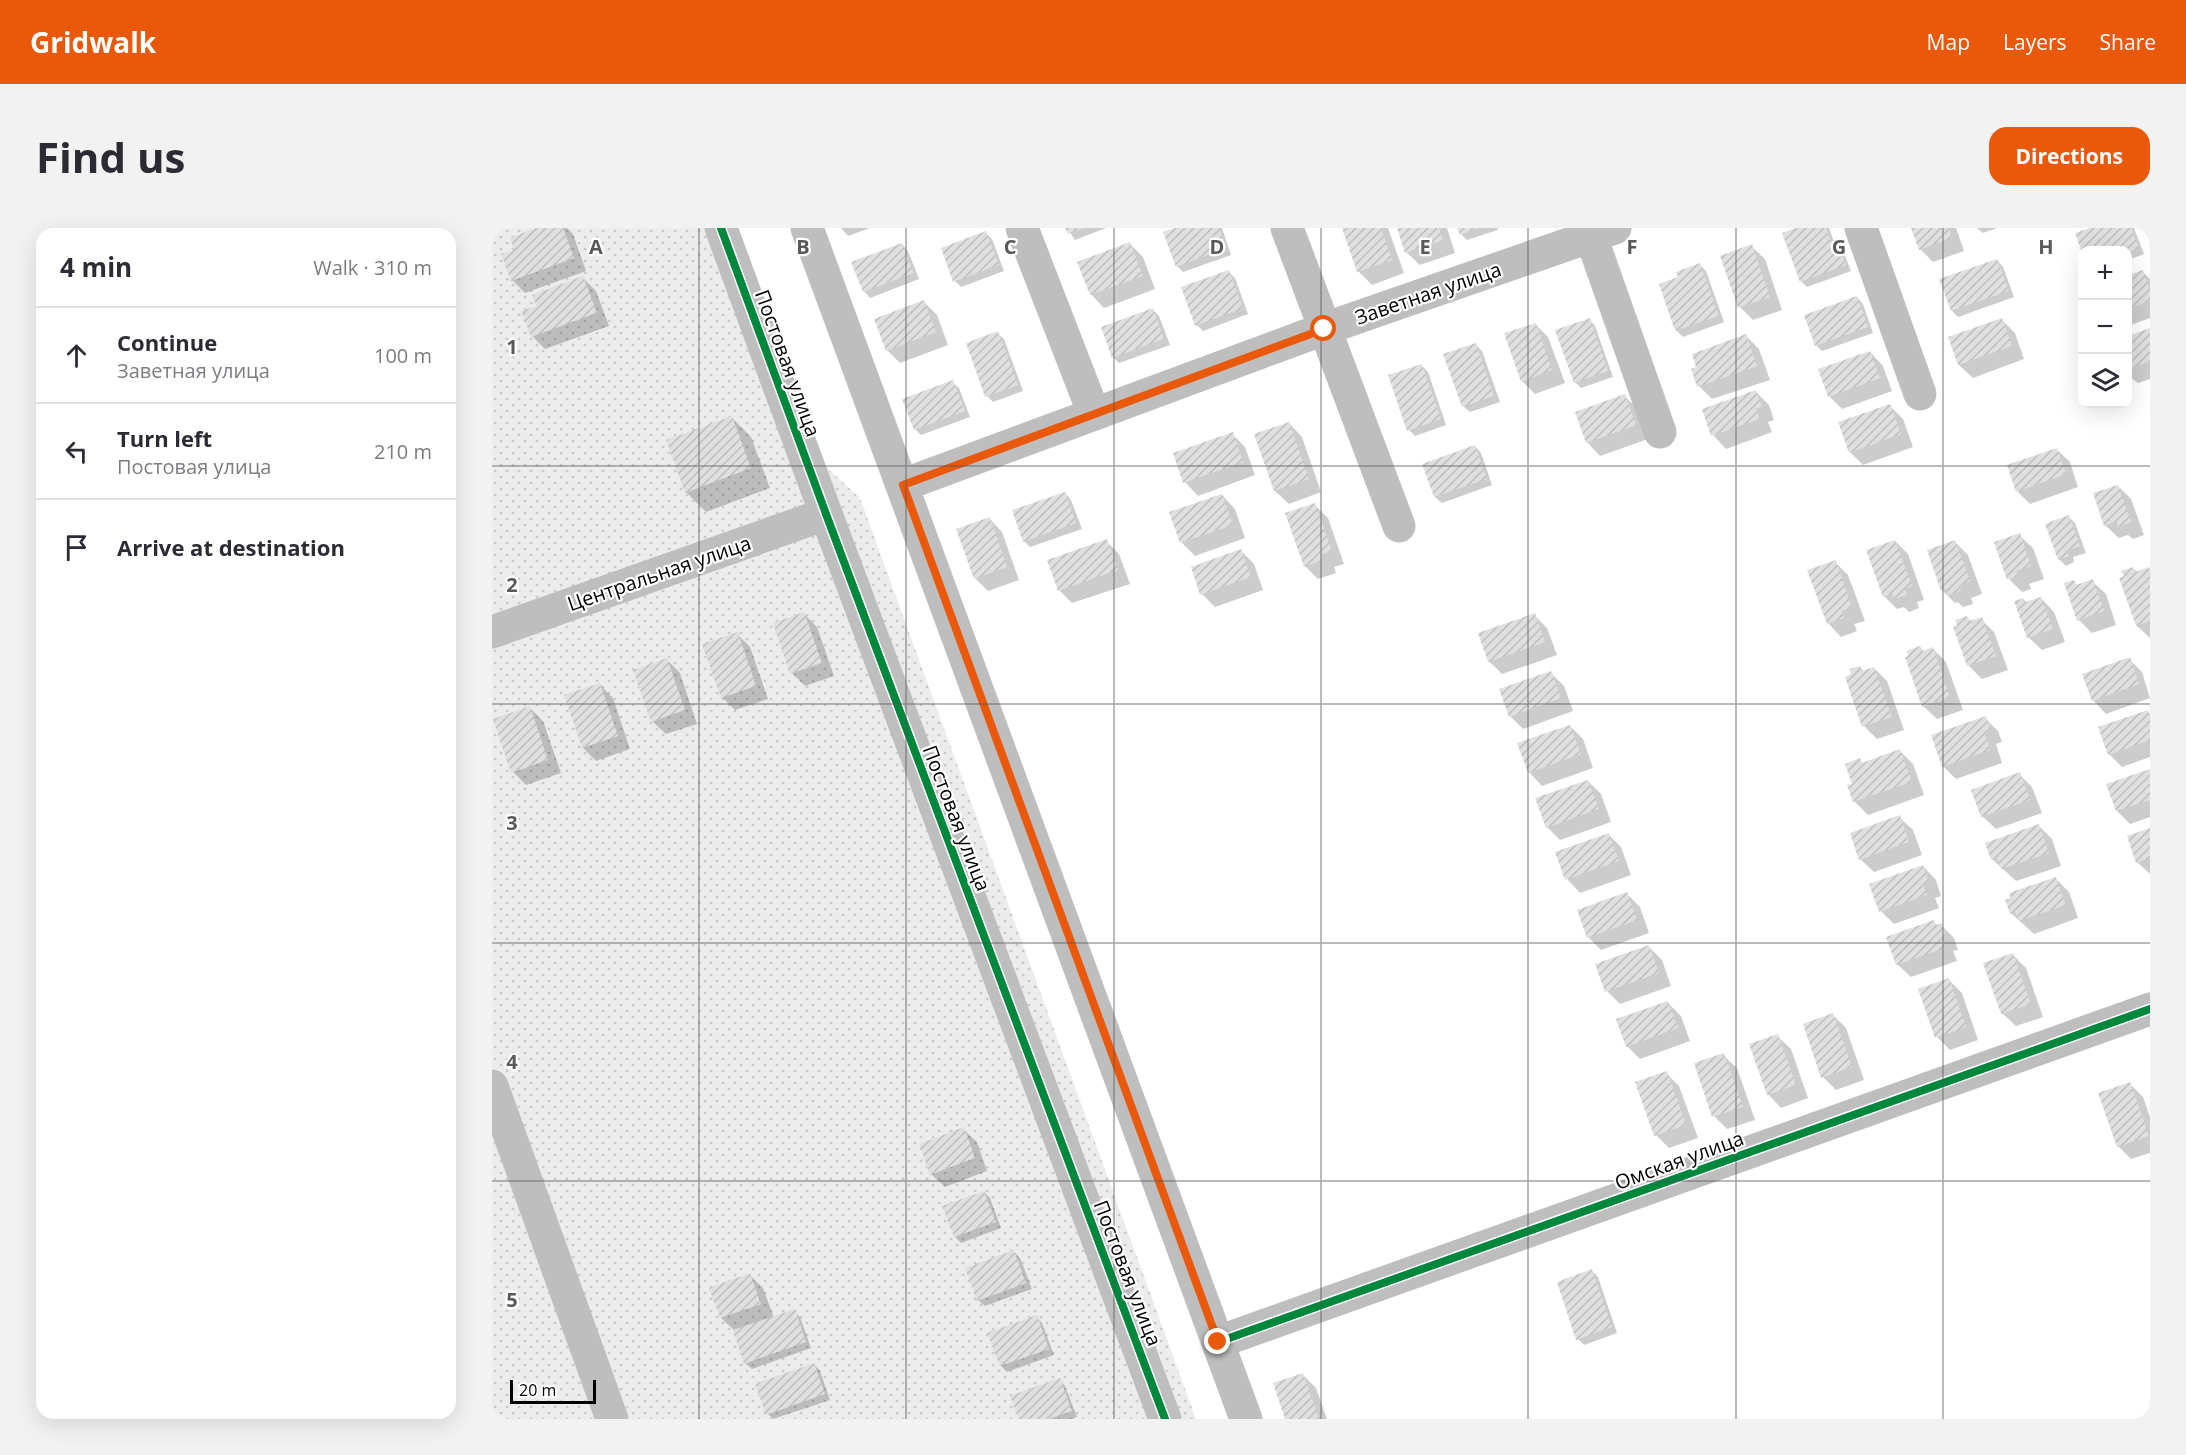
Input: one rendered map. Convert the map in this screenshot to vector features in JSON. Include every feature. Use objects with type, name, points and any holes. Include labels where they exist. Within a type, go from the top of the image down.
[{"type":"street","name":"Постовая улица","points":[[721,228],[1165,1419]]},
{"type":"street","points":[[807,228],[1246,1419]]},
{"type":"street","points":[[1022,228],[1094,414]]},
{"type":"street","points":[[1287,228],[1399,526]]},
{"type":"street","points":[[1861,228],[1920,394]]},
{"type":"street","points":[[1598,231],[1660,432]]},
{"type":"street","name":"Заветная улица","points":[[903,485],[1324,329],[1598,231]]},
{"type":"street","name":"Центральная улица","points":[[492,632],[826,514]]},
{"type":"street","name":"Омская улица","points":[[1218,1342],[2150,1009]]},
{"type":"street","points":[[492,1086],[612,1419]]},
{"type":"shaded area","points":[[492,228],[713,228],[789,433],[860,498],[1196,1419],[492,1419]]},
{"type":"building","points":[[535,228],[563,228],[574,258],[511,281],[501,254],[514,250],[510,238]]},
{"type":"building","points":[[1065,228],[1084,228],[1068,234]]},
{"type":"building","points":[[1175,228],[1219,228],[1226,248],[1176,267],[1163,232]]},
{"type":"building","points":[[1342,228],[1381,228],[1392,260],[1357,272]]},
{"type":"building","points":[[1397,228],[1439,228],[1443,240],[1405,253]]},
{"type":"building","points":[[1457,228],[1479,228],[1460,235]]},
{"type":"building","points":[[1796,228],[1826,228],[1833,247],[1838,245],[1846,265],[1800,282],[1782,233]]},
{"type":"building","points":[[1911,228],[1949,228],[1952,238],[1919,250]]},
{"type":"building","points":[[2090,228],[2131,228],[2139,248],[2132,251],[2132,246],[2080,246],[2075,233]]},
{"type":"building","points":[[986,231],[999,265],[953,282],[941,248]]},
{"type":"building","points":[[1130,242],[1143,276],[1090,295],[1077,262]]},
{"type":"building","points":[[902,243],[914,273],[863,292],[851,262]]},
{"type":"building","points":[[1752,244],[1770,297],[1738,308],[1720,256]]},
{"type":"building","points":[[1997,259],[2009,291],[1951,311],[1939,279]]},
{"type":"building","points":[[1700,263],[1719,316],[1675,331],[1659,284],[1678,277],[1676,272]]},
{"type":"building","points":[[1229,270],[1243,308],[1195,326],[1181,287]]},
{"type":"building","points":[[2143,270],[2150,290],[2150,301],[2132,308],[2132,300],[2132,274]]},
{"type":"building","points":[[583,276],[597,313],[531,337],[521,311],[536,306],[532,295]]},
{"type":"building","points":[[1857,296],[1868,327],[1815,346],[1804,315]]},
{"type":"building","points":[[924,300],[936,332],[886,351],[874,319]]},
{"type":"building","points":[[1153,308],[1164,339],[1112,358],[1101,327]]},
{"type":"building","points":[[1590,318],[1608,371],[1574,383],[1555,330]]},
{"type":"building","points":[[2002,318],[2012,346],[1958,365],[1948,337]]},
{"type":"building","points":[[1536,323],[1552,370],[1521,382],[1504,333]]},
{"type":"building","points":[[2150,328],[2150,361],[2132,368],[2132,354],[2132,335]]},
{"type":"building","points":[[998,331],[1018,385],[985,397],[966,343]]},
{"type":"building","points":[[1746,334],[1757,366],[1697,387],[1691,369],[1696,367],[1692,354]]},
{"type":"building","points":[[1476,343],[1494,396],[1462,407],[1443,354]]},
{"type":"building","points":[[1870,351],[1880,378],[1828,397],[1818,369]]},
{"type":"building","points":[[1422,364],[1441,419],[1407,431],[1388,375]]},
{"type":"building","points":[[953,380],[965,411],[914,430],[902,399]]},
{"type":"building","points":[[1756,390],[1762,407],[1756,409],[1760,419],[1711,436],[1702,409]]},
{"type":"building","points":[[1625,394],[1636,425],[1586,443],[1575,412]]},
{"type":"building","points":[[1890,404],[1901,434],[1849,453],[1838,422]]},
{"type":"building","points":[[732,416],[751,468],[685,493],[666,440]]},
{"type":"building","points":[[1289,422],[1309,479],[1274,491],[1254,434]]},
{"type":"building","points":[[1233,432],[1243,462],[1183,483],[1173,453]]},
{"type":"building","points":[[1475,445],[1487,479],[1434,497],[1422,464]]},
{"type":"building","points":[[2057,448],[2066,474],[2016,492],[2007,465]]},
{"type":"building","points":[[2118,485],[2131,522],[2118,527],[2116,521],[2104,526],[2093,493]]},
{"type":"building","points":[[1065,492],[1076,523],[1023,542],[1012,510]]},
{"type":"building","points":[[1222,494],[1233,525],[1180,543],[1169,512]]},
{"type":"building","points":[[1315,503],[1332,551],[1321,554],[1323,560],[1304,567],[1285,513]]},
{"type":"building","points":[[2069,515],[2080,546],[2067,551],[2069,556],[2058,560],[2045,524]]},
{"type":"building","points":[[990,517],[1007,567],[974,579],[956,529]]},
{"type":"building","points":[[2020,533],[2031,566],[2017,571],[2018,576],[2007,580],[1994,542]]},
{"type":"building","points":[[1107,539],[1118,570],[1058,591],[1047,560]]},
{"type":"building","points":[[1895,540],[1912,586],[1905,589],[1907,595],[1894,599],[1892,594],[1883,597],[1866,550]]},
{"type":"building","points":[[1955,540],[1970,581],[1959,585],[1961,591],[1948,595],[1946,589],[1941,591],[1927,550]]},
{"type":"building","points":[[1241,549],[1251,577],[1200,595],[1191,567]]},
{"type":"building","points":[[1836,560],[1852,608],[1842,611],[1844,618],[1827,624],[1807,570]]},
{"type":"building","points":[[2133,567],[2135,572],[2149,567],[2150,571],[2150,621],[2136,626],[2119,578],[2124,576],[2121,571]]},
{"type":"building","points":[[2093,579],[2104,611],[2077,621],[2064,583],[2074,580],[2076,585]]},
{"type":"building","points":[[2041,597],[2053,629],[2027,638],[2014,601],[2024,598],[2025,602]]},
{"type":"building","points":[[804,612],[822,663],[790,674],[773,623]]},
{"type":"building","points":[[1535,613],[1545,642],[1488,662],[1478,633]]},
{"type":"building","points":[[1967,616],[1969,621],[1982,617],[1996,656],[1967,666],[1953,627],[1957,626],[1955,620]]},
{"type":"building","points":[[738,632],[756,686],[721,698],[702,644]]},
{"type":"building","points":[[1920,646],[1923,651],[1933,647],[1950,697],[1922,707],[1905,657],[1908,656],[1907,651]]},
{"type":"building","points":[[2130,657],[2139,684],[2092,701],[2082,674]]},
{"type":"building","points":[[667,658],[685,710],[651,722],[633,670]]},
{"type":"building","points":[[1860,666],[1862,671],[1874,667],[1892,717],[1862,727],[1845,677],[1851,674],[1850,669]]},
{"type":"building","points":[[1551,671],[1561,698],[1509,717],[1499,689]]},
{"type":"building","points":[[600,683],[618,736],[582,748],[564,695]]},
{"type":"building","points":[[530,706],[548,760],[511,773],[493,719]]},
{"type":"building","points":[[2148,710],[2150,740],[2108,755],[2098,727]]},
{"type":"building","points":[[1986,716],[1990,729],[1984,731],[1990,750],[1942,767],[1931,735]]},
{"type":"building","points":[[1570,725],[1581,754],[1528,773],[1517,743]]},
{"type":"building","points":[[1900,749],[1912,782],[1853,802],[1847,785],[1852,784],[1845,764],[1860,758],[1862,763]]},
{"type":"building","points":[[2150,769],[2150,800],[2116,811],[2106,784]]},
{"type":"building","points":[[2020,772],[2030,800],[1981,817],[1971,790]]},
{"type":"building","points":[[1588,780],[1599,809],[1546,828],[1535,798]]},
{"type":"building","points":[[1900,815],[1909,842],[1859,860],[1850,833]]},
{"type":"building","points":[[2039,824],[2049,853],[2001,869],[1997,858],[1991,860],[1985,843]]},
{"type":"building","points":[[2150,828],[2150,858],[2136,863],[2127,836]]},
{"type":"building","points":[[1609,833],[1619,861],[1565,880],[1555,852]]},
{"type":"building","points":[[1923,865],[1929,882],[1923,884],[1927,895],[1879,912],[1869,884]]},
{"type":"building","points":[[2056,877],[2066,905],[2019,921],[2016,912],[2010,914],[2005,900],[2011,898],[2009,893]]},
{"type":"building","points":[[1627,892],[1637,920],[1587,938],[1577,910]]},
{"type":"building","points":[[1934,920],[1936,925],[1942,923],[1946,937],[1941,938],[1945,948],[1896,965],[1886,937]]},
{"type":"building","points":[[1649,945],[1659,973],[1605,992],[1595,964]]},
{"type":"building","points":[[2013,953],[2031,1004],[2001,1014],[1983,963]]},
{"type":"building","points":[[1949,978],[1966,1027],[1935,1038],[1918,989]]},
{"type":"building","points":[[1668,1001],[1678,1028],[1626,1047],[1616,1019]]},
{"type":"building","points":[[1833,1013],[1852,1067],[1821,1078],[1803,1024]]},
{"type":"building","points":[[1778,1034],[1796,1085],[1767,1095],[1749,1044]]},
{"type":"building","points":[[1724,1053],[1743,1107],[1712,1117],[1694,1063]]},
{"type":"building","points":[[1667,1071],[1686,1125],[1654,1136],[1635,1082]]},
{"type":"building","points":[[2130,1082],[2149,1136],[2117,1147],[2098,1093]]},
{"type":"building","points":[[964,1127],[975,1158],[930,1175],[919,1144]]},
{"type":"building","points":[[984,1191],[996,1222],[954,1237],[942,1206]]},
{"type":"building","points":[[1014,1250],[1026,1283],[977,1301],[965,1268]]},
{"type":"building","points":[[1592,1269],[1612,1327],[1576,1340],[1557,1282]]},
{"type":"building","points":[[750,1273],[761,1304],[720,1318],[709,1288]]},
{"type":"building","points":[[795,1309],[806,1342],[744,1364],[733,1330]]},
{"type":"building","points":[[1037,1315],[1049,1349],[1000,1366],[987,1333]]},
{"type":"building","points":[[814,1363],[825,1394],[766,1415],[755,1384]]},
{"type":"building","points":[[1303,1373],[1319,1419],[1285,1419],[1273,1383]]},
{"type":"building","points":[[1060,1378],[1072,1411],[1049,1419],[1019,1419],[1010,1396]]},
{"type":"cycle path","points":[[721,228],[1165,1419]]},
{"type":"cycle path","points":[[1218,1342],[2150,1009]]},
{"type":"route","points":[[1218,1342],[903,485],[1324,329]]}]
